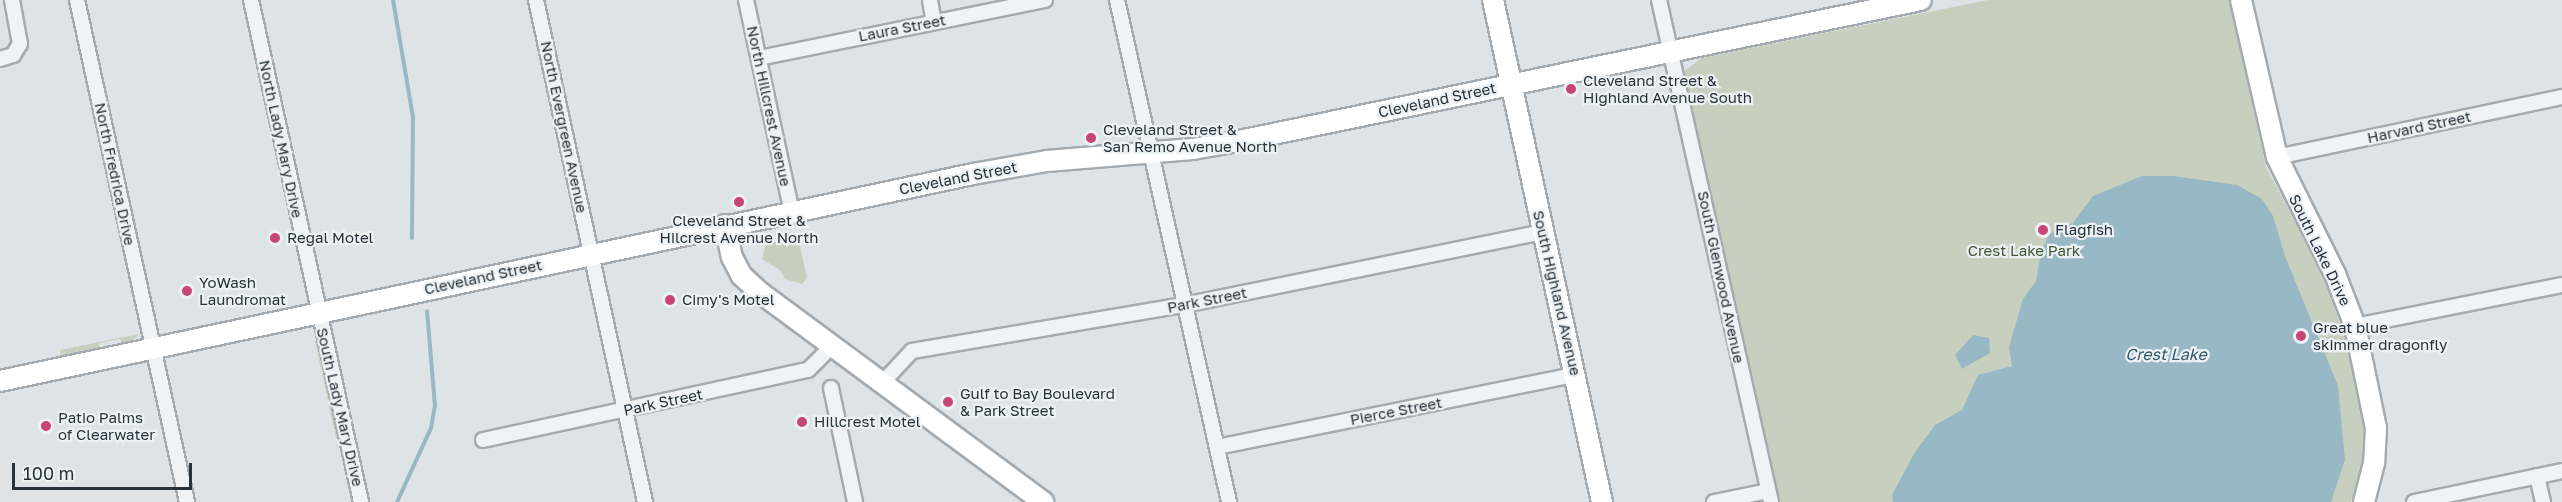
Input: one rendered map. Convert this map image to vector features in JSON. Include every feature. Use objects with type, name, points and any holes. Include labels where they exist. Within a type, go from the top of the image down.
[{"type":"street","points":[[0,59],[13,55],[20,44],[12,0]]},
{"type":"street","name":"North Fredrica Drive","points":[[77,0],[187,502]]},
{"type":"street","name":"North Lady Mary Drive","points":[[251,0],[319,313]]},
{"type":"street","name":"North Evergreen Avenue","points":[[536,0],[645,502]]},
{"type":"street","name":"North Hillcrest Avenue","points":[[746,0],[792,212]]},
{"type":"street","points":[[930,0],[934,22]]},
{"type":"street","name":"Laura Street","points":[[759,58],[1045,0]]},
{"type":"street","points":[[1117,0],[1229,502]]},
{"type":"street","name":"South Highland Avenue","points":[[1493,0],[1602,502]]},
{"type":"street","name":"South Glenwood Avenue","points":[[1659,0],[1770,496]]},
{"type":"street","name":"Cleveland Street","points":[[0,381],[725,225],[1047,161],[1150,152],[1250,139],[1921,0]]},
{"type":"street","name":"South Lake Drive","points":[[2241,0],[2277,157],[2335,274],[2355,326],[2376,428],[2374,463],[2364,502]]},
{"type":"street","name":"Harvard Street","points":[[2277,157],[2562,97]]},
{"type":"street","points":[[725,225],[732,257],[741,275],[832,346],[1043,502]]},
{"type":"street","name":"Park Street","points":[[883,382],[912,351],[1184,305],[1543,232]]},
{"type":"street","points":[[2355,326],[2562,285]]},
{"type":"street","name":"South Lady Mary Drive","points":[[319,313],[362,502]]},
{"type":"street","name":"Park Street","points":[[483,440],[808,370],[832,346]]},
{"type":"street","name":"Pierce Street","points":[[1217,447],[1575,375]]},
{"type":"street","points":[[831,388],[855,502]]},
{"type":"street","points":[[2414,502],[2562,471]]},
{"type":"street","points":[[2537,476],[2543,502]]},
{"type":"street","points":[[1714,502],[1770,496]]},
{"type":"green space","name":"Crest Lake Park","points":[[1988,0],[2229,0],[2266,167],[2321,272],[2349,348],[2363,416],[2364,453],[2351,502],[1778,502],[1684,71],[1702,58]]},
{"type":"green space","points":[[793,239],[800,246],[807,278],[802,284],[785,279],[780,270],[762,259],[766,244]]},
{"type":"green space","points":[[139,334],[132,341],[122,344],[120,339],[99,343],[100,348],[62,357],[60,350]]},
{"type":"green space","points":[[315,341],[319,341],[340,435],[336,438]]},
{"type":"water","name":"Crest Lake","points":[[2142,176],[2174,176],[2237,185],[2262,199],[2273,216],[2285,256],[2338,386],[2345,460],[2331,502],[1893,502],[1892,495],[1915,452],[1935,425],[1962,410],[1978,375],[2012,366],[2009,347],[2023,299],[2036,281],[2041,253],[2049,234],[2073,223],[2093,196]]},
{"type":"water","points":[[1973,335],[1989,338],[1990,353],[1962,369],[1955,355]]},
{"type":"waterway","points":[[393,0],[413,117],[412,238]]},
{"type":"waterway","points":[[397,502],[431,428],[435,406],[427,311]]},
{"type":"place","name":"Cleveland Street & Highland Avenue South","points":[[1571,89]]},
{"type":"place","name":"Cleveland Street & San Remo Avenue North","points":[[1091,138]]},
{"type":"place","name":"Cleveland Street & Hilcrest Avenue North","points":[[739,202]]},
{"type":"place","name":"Flagfish","points":[[2043,230]]},
{"type":"place","name":"Regal Motel","points":[[275,238]]},
{"type":"place","name":"YoWash Laundromat","points":[[187,291]]},
{"type":"place","name":"Cimy's Motel","points":[[670,300]]},
{"type":"place","name":"Great blue skimmer dragonfly","points":[[2301,336]]},
{"type":"place","name":"Gulf to Bay Boulevard & Park Street","points":[[948,402]]},
{"type":"place","name":"Hillcrest Motel","points":[[802,422]]},
{"type":"place","name":"Patio Palms of Clearwater","points":[[46,426]]}]
